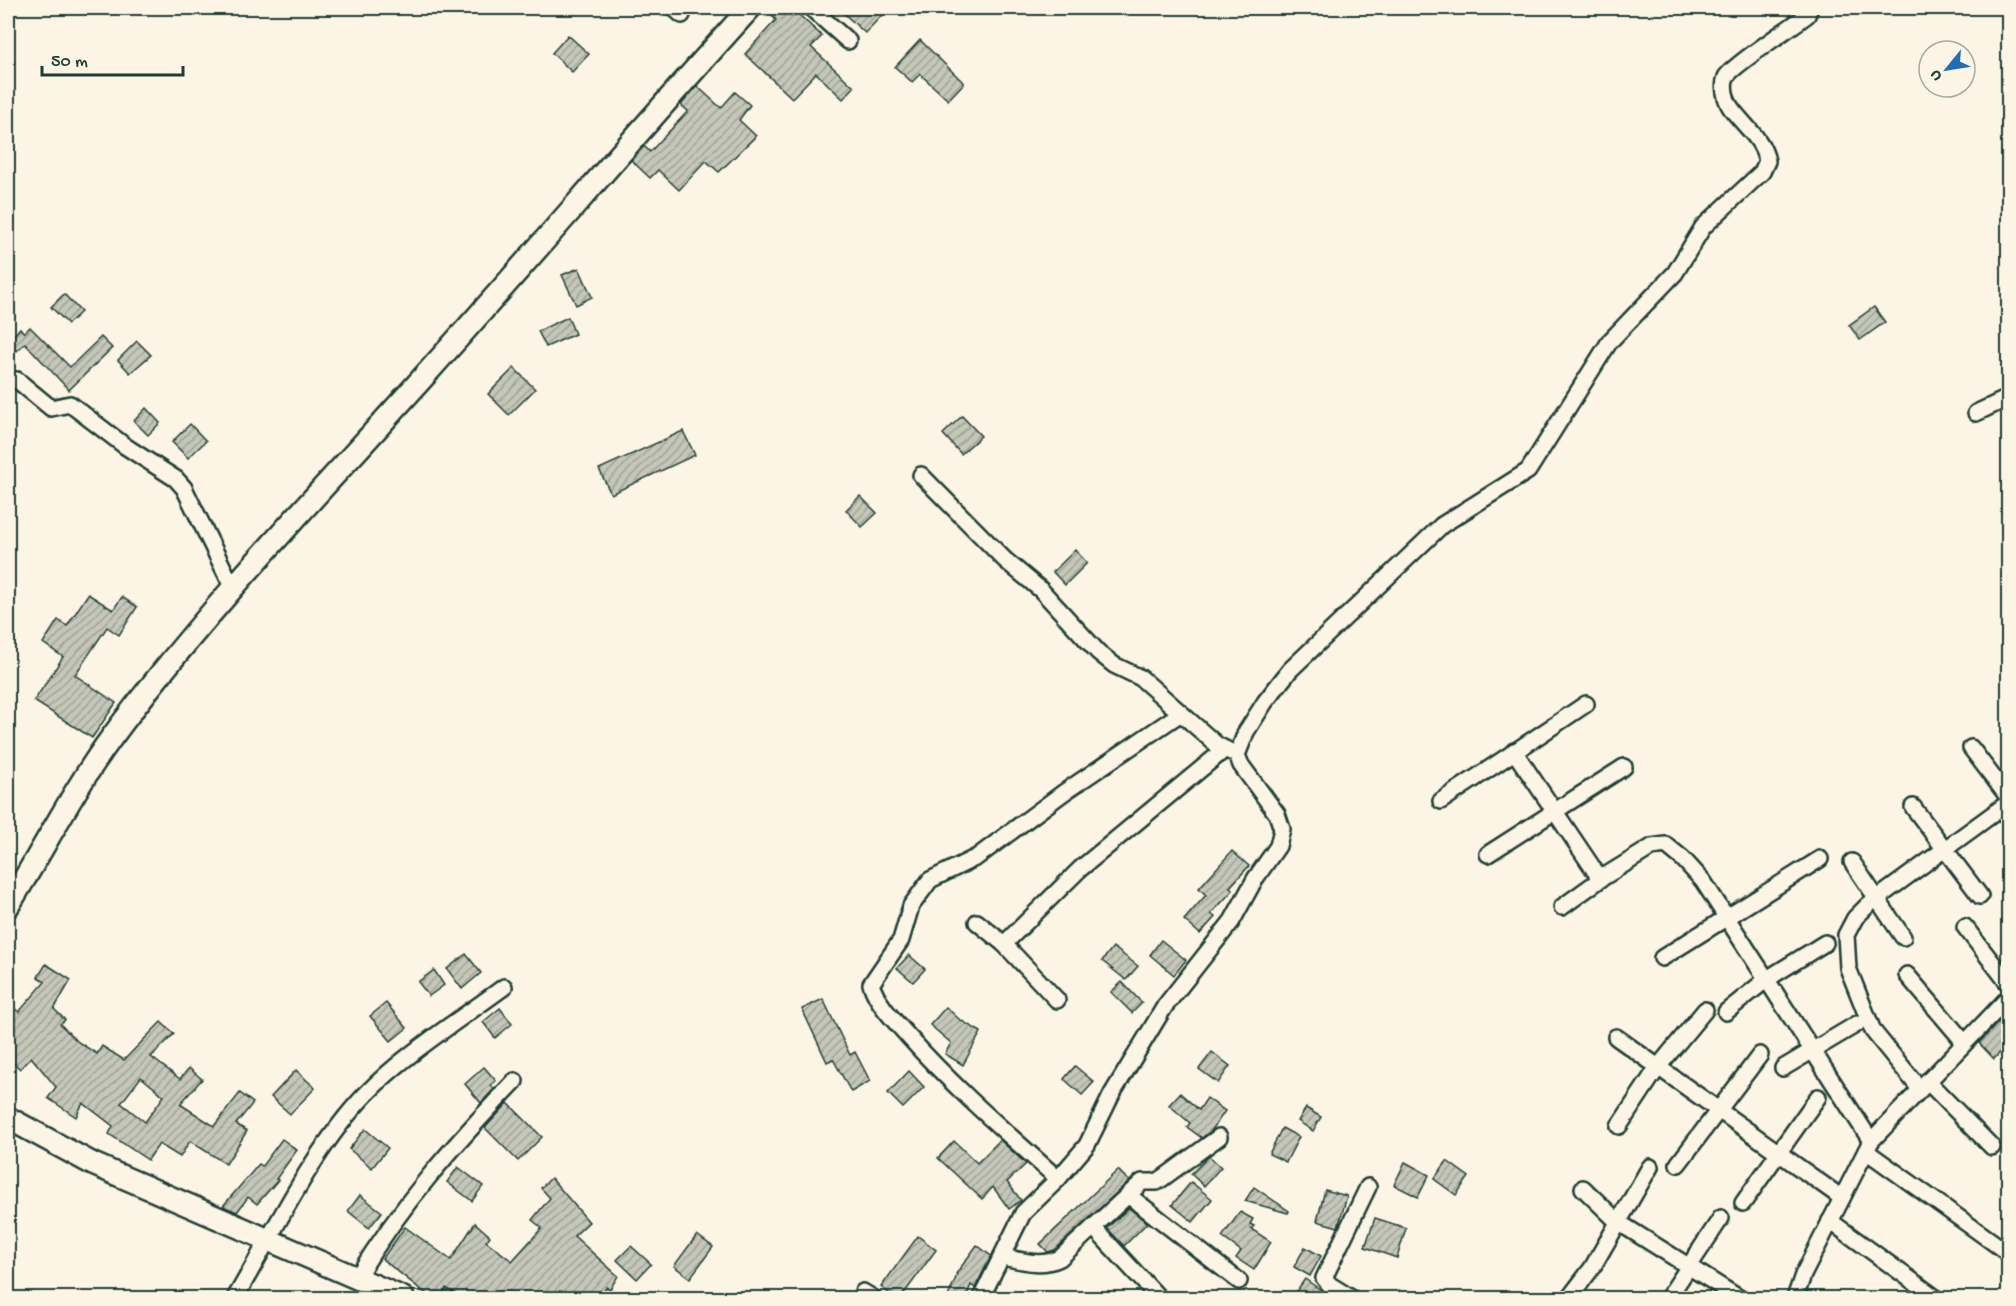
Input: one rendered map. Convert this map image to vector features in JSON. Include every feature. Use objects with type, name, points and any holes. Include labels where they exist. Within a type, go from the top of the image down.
[{"type":"street","points":[[8,906],[111,739],[156,679],[233,588],[750,8]]},
{"type":"street","points":[[811,8],[848,41]]},
{"type":"street","points":[[1004,944],[1080,869],[1231,753],[1242,740],[1265,702],[1290,670],[1396,573],[1442,525],[1528,471],[1610,340],[1675,273],[1703,227],[1762,171],[1767,161],[1764,148],[1730,106],[1725,92],[1726,78],[1736,66],[1807,15],[1810,8]]},
{"type":"street","points":[[17,380],[51,408],[70,404],[125,446],[176,479],[191,500],[233,588]]},
{"type":"street","points":[[1976,412],[2008,398]]},
{"type":"street","points":[[921,475],[1005,560],[1041,590],[1098,652],[1114,665],[1141,678],[1231,753],[1277,814],[1282,829],[1278,846],[1255,879],[1232,921],[1165,1006],[1112,1094],[1087,1145],[1058,1179],[1023,1213],[981,1299]]},
{"type":"street","points":[[1441,801],[1586,704]]},
{"type":"street","points":[[1058,1179],[934,1066],[875,997],[871,984],[901,940],[911,906],[930,880],[977,857],[1063,793],[1181,713]]},
{"type":"street","points":[[1971,748],[2008,797]]},
{"type":"street","points":[[1514,751],[1594,871],[1605,876]]},
{"type":"street","points":[[1488,854],[1624,767]]},
{"type":"street","points":[[1992,1147],[1924,1085],[1873,1031],[1848,968],[1846,935],[1855,918],[1877,898],[2008,803]]},
{"type":"street","points":[[1913,807],[1980,896]]},
{"type":"street","points":[[1562,907],[1605,876],[1652,847],[1666,845],[1683,859],[1703,881],[1812,1050],[1869,1146],[2008,1253]]},
{"type":"street","points":[[1662,958],[1820,859]]},
{"type":"street","points":[[1852,862],[1903,937]]},
{"type":"street","points":[[977,922],[1004,944],[1057,1000]]},
{"type":"street","points":[[1965,927],[2008,983]]},
{"type":"street","points":[[1726,1012],[1767,980],[1825,943]]},
{"type":"street","points":[[1908,975],[1964,1042]]},
{"type":"street","points":[[235,1299],[329,1139],[366,1094],[401,1063],[504,987]]},
{"type":"street","points":[[1801,1296],[1830,1221],[1869,1146],[1964,1042],[2008,998]]},
{"type":"street","points":[[1619,1126],[1658,1067],[1705,1010]]},
{"type":"street","points":[[1784,1068],[1857,1023]]},
{"type":"street","points":[[1616,1037],[1842,1198]]},
{"type":"street","points":[[1678,1164],[1760,1055]]},
{"type":"street","points":[[356,1279],[401,1209],[451,1148],[514,1081]]},
{"type":"street","points":[[1743,1203],[1818,1097]]},
{"type":"street","points":[[8,1118],[93,1164],[403,1299]]},
{"type":"street","points":[[1003,1257],[1028,1262],[1053,1262],[1094,1228],[1142,1182],[1157,1182],[1219,1137]]},
{"type":"street","points":[[1569,1299],[1592,1268],[1650,1167]]},
{"type":"street","points":[[1349,1298],[1323,1278],[1368,1186]]},
{"type":"street","points":[[1583,1188],[1618,1222],[1739,1299]]},
{"type":"street","points":[[1128,1195],[1239,1281]]},
{"type":"street","points":[[1668,1299],[1721,1218]]},
{"type":"street","points":[[1830,1221],[1936,1299]]},
{"type":"street","points":[[1094,1228],[1160,1299]]},
{"type":"building","points":[[781,8],[793,16],[796,12],[822,36],[811,47],[854,87],[843,99],[816,73],[792,98],[745,54],[776,20],[772,16]]},
{"type":"building","points":[[838,8],[889,8],[865,33]]},
{"type":"building","points":[[568,35],[589,54],[572,72],[552,53]]},
{"type":"building","points":[[920,40],[964,83],[948,100],[920,74],[912,82],[895,67]]},
{"type":"building","points":[[697,86],[721,108],[735,92],[750,105],[739,120],[756,136],[719,172],[706,161],[679,190],[658,170],[650,178],[631,160],[644,146],[650,152],[688,111],[681,105]]},
{"type":"building","points":[[579,268],[592,297],[576,305],[562,275]]},
{"type":"building","points":[[64,294],[81,312],[68,324],[51,307]]},
{"type":"building","points":[[1874,307],[1885,322],[1860,340],[1849,325]]},
{"type":"building","points":[[568,317],[575,334],[546,347],[538,331]]},
{"type":"building","points":[[30,327],[70,367],[101,337],[112,348],[69,390],[25,343],[17,351],[8,342],[20,328],[24,333]]},
{"type":"building","points":[[137,341],[151,355],[130,373],[118,360]]},
{"type":"building","points":[[514,368],[535,389],[509,415],[488,394]]},
{"type":"building","points":[[146,408],[160,423],[148,435],[134,421]]},
{"type":"building","points":[[962,416],[981,436],[961,454],[943,434]]},
{"type":"building","points":[[190,424],[206,441],[188,458],[172,442]]},
{"type":"building","points":[[683,431],[695,455],[611,494],[599,469]]},
{"type":"building","points":[[860,496],[877,513],[862,527],[846,510]]},
{"type":"building","points":[[1075,550],[1087,563],[1065,585],[1053,572]]},
{"type":"building","points":[[88,594],[113,610],[122,597],[137,607],[119,635],[107,627],[75,675],[116,703],[92,738],[34,701],[63,657],[43,643],[58,620],[67,626]]},
{"type":"building","points":[[1232,851],[1249,866],[1230,887],[1233,890],[1211,914],[1215,917],[1200,934],[1184,920],[1206,895],[1199,888]]},
{"type":"building","points":[[1161,940],[1186,960],[1174,975],[1150,955]]},
{"type":"building","points":[[1113,947],[1138,966],[1126,980],[1102,961]]},
{"type":"building","points":[[466,954],[481,973],[462,989],[447,969]]},
{"type":"building","points":[[909,955],[925,969],[913,982],[897,968]]},
{"type":"building","points":[[46,964],[71,980],[54,1009],[65,1020],[60,1024],[78,1042],[97,1054],[102,1046],[124,1060],[161,1022],[174,1034],[151,1057],[180,1079],[189,1068],[202,1079],[180,1104],[214,1126],[240,1093],[253,1103],[236,1124],[247,1131],[226,1164],[190,1141],[180,1157],[159,1144],[148,1160],[109,1134],[113,1126],[83,1103],[76,1117],[48,1098],[56,1087],[31,1057],[20,1069],[8,1057],[8,1003],[19,1012],[45,982],[38,977]],"holes":[[[141,1077],[164,1096],[145,1122],[121,1103]]]},
{"type":"building","points":[[434,970],[444,985],[429,996],[418,982]]},
{"type":"building","points":[[1122,982],[1142,1003],[1132,1013],[1111,992]]},
{"type":"building","points":[[823,999],[850,1055],[855,1052],[870,1081],[851,1092],[833,1059],[827,1062],[802,1009]]},
{"type":"building","points":[[386,1003],[407,1028],[391,1041],[370,1016]]},
{"type":"building","points":[[946,1007],[960,1020],[981,1032],[963,1065],[945,1054],[951,1043],[930,1025]]},
{"type":"building","points":[[500,1008],[512,1024],[495,1038],[483,1022]]},
{"type":"building","points":[[2008,1012],[2008,1045],[1994,1059],[1979,1043]]},
{"type":"building","points":[[1212,1052],[1230,1066],[1218,1083],[1199,1069]]},
{"type":"building","points":[[1075,1066],[1094,1082],[1082,1095],[1064,1079]]},
{"type":"building","points":[[484,1067],[496,1081],[491,1085],[494,1089],[481,1103],[465,1084]]},
{"type":"building","points":[[296,1070],[315,1088],[290,1114],[271,1097]]},
{"type":"building","points":[[909,1071],[924,1087],[903,1108],[888,1093]]},
{"type":"building","points":[[1180,1093],[1199,1110],[1207,1098],[1225,1111],[1212,1130],[1202,1138],[1187,1127],[1190,1123],[1169,1105]]},
{"type":"building","points":[[508,1103],[542,1137],[518,1161],[485,1128]]},
{"type":"building","points":[[1306,1108],[1321,1117],[1313,1131],[1298,1121]]},
{"type":"building","points":[[1282,1128],[1299,1137],[1286,1162],[1269,1154]]},
{"type":"building","points":[[365,1129],[388,1148],[372,1168],[349,1149]]},
{"type":"building","points":[[282,1139],[297,1150],[276,1179],[278,1180],[257,1204],[248,1197],[237,1212],[223,1206],[259,1164],[262,1166]]},
{"type":"building","points":[[1000,1140],[1026,1164],[1007,1182],[1021,1200],[1009,1209],[993,1187],[982,1199],[938,1158],[954,1141],[977,1163]]},
{"type":"building","points":[[1209,1156],[1221,1167],[1204,1186],[1191,1174]]},
{"type":"building","points":[[1447,1161],[1469,1177],[1456,1195],[1434,1179]]},
{"type":"building","points":[[1405,1162],[1429,1175],[1418,1197],[1394,1185]]},
{"type":"building","points":[[458,1167],[483,1186],[472,1201],[447,1182]]},
{"type":"building","points":[[1118,1170],[1129,1181],[1055,1250],[1048,1252],[1040,1244]]},
{"type":"building","points":[[551,1178],[589,1222],[574,1236],[618,1276],[610,1289],[606,1287],[599,1299],[517,1299],[508,1292],[503,1299],[466,1299],[446,1288],[441,1299],[437,1299],[424,1292],[382,1259],[405,1227],[451,1260],[475,1223],[490,1236],[486,1241],[512,1261],[542,1228],[532,1220],[550,1198],[541,1188]]},
{"type":"building","points":[[1191,1182],[1212,1199],[1193,1222],[1172,1205]]},
{"type":"building","points":[[1254,1187],[1289,1211],[1288,1213],[1245,1201]]},
{"type":"building","points":[[1325,1190],[1347,1196],[1338,1227],[1317,1221]]},
{"type":"building","points":[[360,1195],[382,1212],[369,1228],[348,1211]]},
{"type":"building","points":[[1129,1208],[1147,1223],[1124,1246],[1107,1228]]},
{"type":"building","points":[[1240,1212],[1253,1219],[1250,1224],[1254,1226],[1251,1229],[1271,1242],[1254,1270],[1236,1258],[1241,1251],[1222,1237]]},
{"type":"building","points":[[1375,1218],[1406,1228],[1397,1258],[1365,1247]]},
{"type":"building","points":[[697,1235],[713,1247],[690,1278],[674,1266]]},
{"type":"building","points":[[918,1236],[936,1250],[900,1299],[897,1299],[881,1287]]},
{"type":"building","points":[[977,1245],[991,1256],[975,1288],[971,1285],[965,1299],[947,1299],[956,1274]]},
{"type":"building","points":[[631,1246],[651,1264],[637,1279],[617,1260]]},
{"type":"building","points":[[1305,1247],[1321,1256],[1310,1276],[1294,1267]]},
{"type":"building","points":[[1305,1279],[1333,1299],[1303,1299],[1295,1293]]}]
